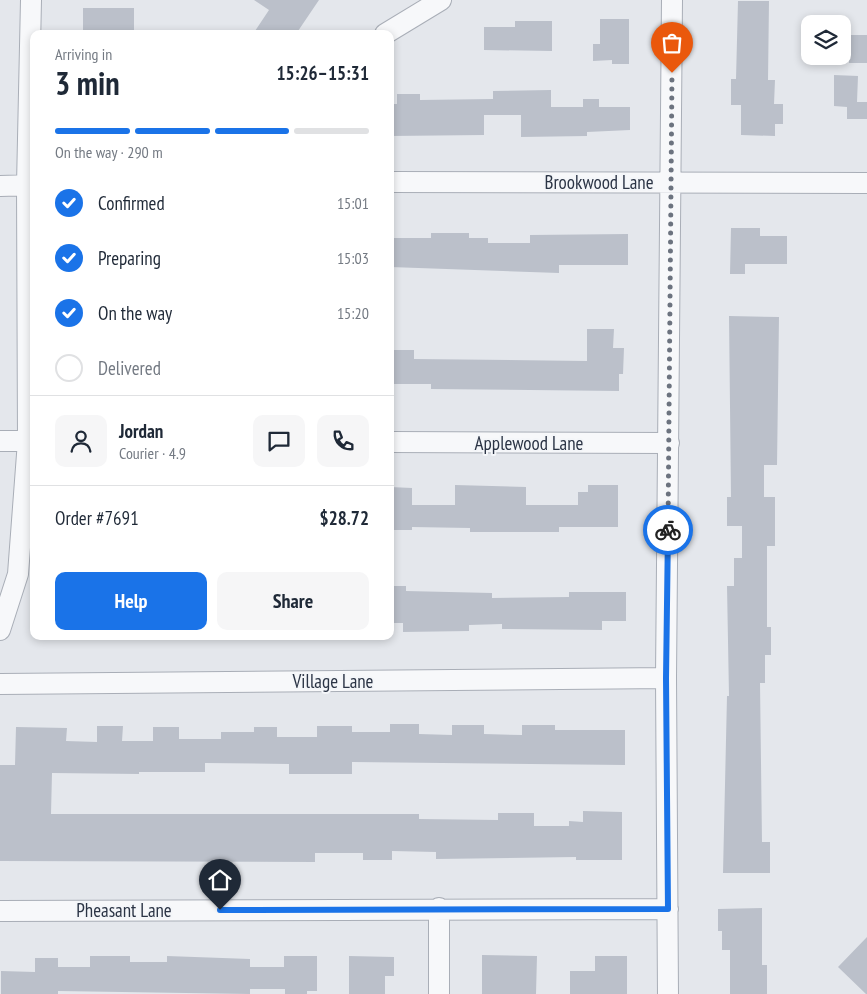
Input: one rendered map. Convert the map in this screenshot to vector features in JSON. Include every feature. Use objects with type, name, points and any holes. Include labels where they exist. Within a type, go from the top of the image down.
[{"type":"street","points":[[31,0],[31,30]]},
{"type":"street","points":[[392,30],[441,0]]},
{"type":"street","points":[[668,994],[666,678],[672,182],[672,0]]},
{"type":"street","name":"Brookwood Lane","points":[[394,182],[867,183]]},
{"type":"street","points":[[0,186],[30,185]]},
{"type":"street","points":[[0,441],[30,440]]},
{"type":"street","name":"Applewood Lane","points":[[394,442],[669,443]]},
{"type":"street","points":[[0,630],[18,574],[30,450]]},
{"type":"street","name":"Village Lane","points":[[0,684],[666,678]]},
{"type":"street","points":[[439,908],[439,994]]},
{"type":"street","name":"Pheasant Lane","points":[[0,911],[439,908],[668,909]]},
{"type":"building","points":[[254,0],[319,0],[299,30],[256,30],[269,10]]},
{"type":"building","points":[[738,1],[769,1],[768,80],[775,80],[774,104],[783,104],[783,124],[775,124],[775,136],[741,135],[741,105],[731,105],[731,79],[736,79]]},
{"type":"building","points":[[83,8],[134,8],[134,30],[83,30]]},
{"type":"building","points":[[600,19],[629,19],[629,64],[612,64],[612,60],[593,61],[593,44],[600,44]]},
{"type":"building","points":[[515,21],[552,21],[552,51],[484,50],[484,27],[515,27]]},
{"type":"building","points":[[851,35],[867,35],[867,63],[851,63]]},
{"type":"building","points":[[834,75],[858,76],[857,102],[867,102],[867,119],[847,119],[847,107],[834,106]]},
{"type":"building","points":[[551,90],[551,107],[583,107],[583,99],[599,99],[599,107],[630,107],[630,130],[587,132],[587,136],[521,137],[521,115],[484,115],[484,135],[394,136],[394,104],[397,104],[397,94],[420,94],[420,100],[493,99],[493,91]]},
{"type":"building","points":[[731,228],[760,228],[760,236],[787,236],[787,264],[745,264],[745,274],[730,274]]},
{"type":"building","points":[[431,233],[469,233],[469,238],[488,238],[488,243],[530,243],[530,235],[628,234],[628,265],[559,265],[559,273],[394,267],[394,238],[431,238]]},
{"type":"building","points":[[729,316],[779,317],[777,465],[764,465],[764,497],[775,497],[775,546],[767,546],[767,627],[771,627],[771,655],[765,655],[765,683],[760,683],[762,842],[770,842],[770,873],[723,873],[727,696],[729,696],[727,586],[734,586],[734,558],[742,558],[742,526],[727,526],[727,497],[731,497]]},
{"type":"building","points":[[587,329],[614,329],[613,348],[624,348],[623,374],[619,374],[619,391],[431,389],[431,384],[394,384],[394,350],[414,350],[414,359],[587,361]]},
{"type":"building","points":[[455,485],[526,487],[526,505],[578,505],[578,492],[588,492],[588,485],[618,485],[618,527],[559,527],[559,532],[470,532],[470,528],[412,527],[412,530],[394,530],[394,487],[412,488],[412,505],[455,505]]},
{"type":"building","points":[[394,586],[406,586],[406,591],[492,593],[492,598],[569,597],[569,592],[626,592],[626,621],[602,621],[602,630],[502,629],[502,624],[469,625],[469,631],[403,632],[403,623],[394,623]]},
{"type":"building","points":[[390,724],[419,724],[419,734],[452,735],[452,725],[484,725],[484,734],[522,735],[522,725],[555,725],[555,730],[625,730],[625,765],[352,762],[352,774],[289,774],[289,764],[205,763],[205,772],[139,772],[139,774],[52,773],[51,814],[419,814],[419,819],[498,820],[498,813],[534,813],[534,826],[569,826],[569,821],[583,822],[583,811],[622,812],[622,860],[576,860],[576,857],[436,859],[436,852],[392,851],[392,860],[363,860],[363,853],[315,853],[315,862],[0,861],[0,765],[15,765],[16,727],[67,728],[66,741],[97,742],[97,726],[123,726],[122,741],[153,741],[153,727],[179,727],[179,739],[221,739],[221,732],[254,732],[254,727],[277,727],[277,737],[317,737],[317,726],[352,726],[352,732],[390,732]]},
{"type":"building","points":[[762,908],[762,965],[767,965],[767,994],[730,994],[730,950],[722,950],[722,931],[718,931],[718,909]]},
{"type":"building","points":[[867,937],[867,994],[866,994],[838,967]]},
{"type":"building","points":[[482,955],[537,956],[536,994],[482,994]]},
{"type":"building","points":[[90,956],[130,956],[130,962],[167,962],[167,956],[250,959],[250,967],[284,967],[284,956],[317,956],[317,991],[307,991],[307,994],[285,994],[285,989],[250,989],[250,994],[58,991],[58,994],[1,994],[1,971],[35,972],[35,958],[58,958],[58,967],[90,967]]},
{"type":"building","points":[[349,956],[394,957],[394,976],[385,976],[385,994],[349,994]]},
{"type":"building","points":[[595,956],[627,956],[627,994],[570,994],[570,971],[595,971]]},
{"type":"way so far","points":[[668,530],[672,73]]},
{"type":"route","points":[[220,910],[439,908],[668,909],[666,678],[668,530]]}]
